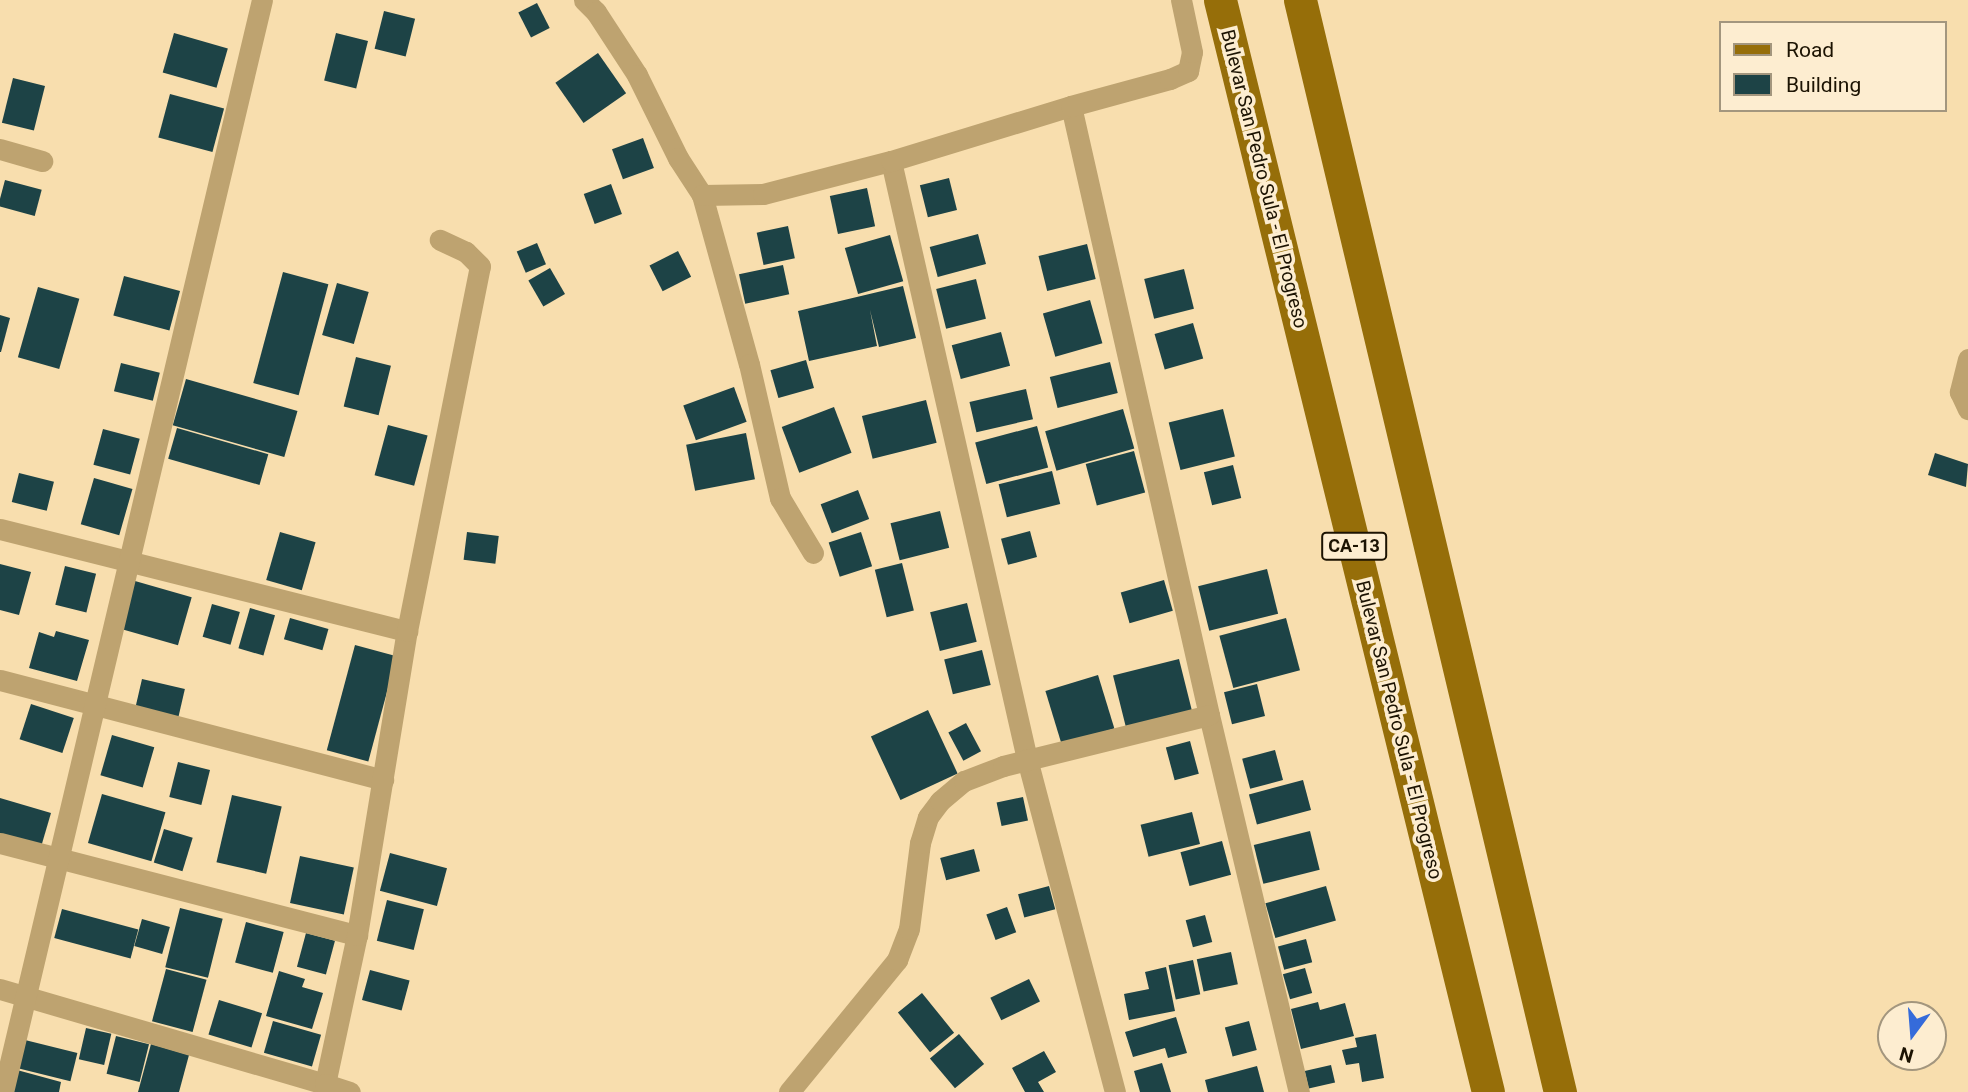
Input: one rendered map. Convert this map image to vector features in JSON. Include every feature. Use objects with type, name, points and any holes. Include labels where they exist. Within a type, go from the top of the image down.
[{"type":"main road","name":"Bulevar San Pedro Sula - El Progreso","points":[[1220,0],[1489,1092]]},
{"type":"main road","points":[[1300,0],[1560,1092]]},
{"type":"street","points":[[3,1092],[131,563],[262,0]]},
{"type":"street","points":[[584,0],[596,12],[636,75],[678,158],[702,195],[749,364],[780,498],[813,553]]},
{"type":"street","points":[[702,195],[763,194],[891,161],[1170,79],[1188,71],[1192,52],[1181,0]]},
{"type":"street","points":[[1071,106],[1209,715],[1299,1092]]},
{"type":"street","points":[[0,149],[42,161]]},
{"type":"street","points":[[891,161],[1027,759],[1115,1092]]},
{"type":"street","points":[[326,1084],[357,935],[407,631],[480,266],[466,252],[440,240]]},
{"type":"street","points":[[1968,359],[1960,392],[1968,409]]},
{"type":"street","points":[[0,529],[407,631]]},
{"type":"street","points":[[0,680],[383,780]]},
{"type":"street","points":[[789,1092],[897,960],[905,943],[920,843],[934,809],[964,781],[1027,759],[1209,715]]},
{"type":"street","points":[[0,843],[357,935]]},
{"type":"street","points":[[0,989],[350,1092]]},
{"type":"building","points":[[537,3],[550,28],[531,37],[518,13]]},
{"type":"building","points":[[384,11],[415,19],[406,57],[375,49]]},
{"type":"building","points":[[174,33],[228,48],[217,88],[163,72]]},
{"type":"building","points":[[336,33],[368,41],[356,89],[324,81]]},
{"type":"building","points":[[598,53],[626,93],[584,123],[555,83]]},
{"type":"building","points":[[13,78],[45,86],[34,131],[2,123]]},
{"type":"building","points":[[170,94],[224,108],[212,152],[158,137]]},
{"type":"building","points":[[643,138],[654,168],[623,179],[612,149]]},
{"type":"building","points":[[949,178],[957,210],[928,217],[920,185]]},
{"type":"building","points":[[5,180],[42,190],[35,216],[0,207]]},
{"type":"building","points":[[611,184],[622,214],[595,224],[584,194]]},
{"type":"building","points":[[867,188],[875,226],[838,234],[830,196]]},
{"type":"building","points":[[788,226],[795,258],[764,265],[757,233]]},
{"type":"building","points":[[978,234],[986,264],[938,277],[930,247]]},
{"type":"building","points":[[890,235],[903,281],[858,294],[845,248]]},
{"type":"building","points":[[537,243],[546,264],[526,273],[517,252]]},
{"type":"building","points":[[1087,244],[1096,279],[1047,291],[1038,256]]},
{"type":"building","points":[[678,251],[691,277],[663,291],[649,266]]},
{"type":"building","points":[[783,265],[789,294],[745,304],[739,274]]},
{"type":"building","points":[[550,268],[565,294],[543,306],[528,280]]},
{"type":"building","points":[[1184,269],[1194,309],[1154,319],[1144,279]]},
{"type":"building","points":[[283,272],[328,284],[299,395],[253,383]]},
{"type":"building","points":[[124,276],[180,291],[169,331],[113,316]]},
{"type":"building","points":[[976,279],[986,319],[946,329],[936,289]]},
{"type":"building","points":[[337,283],[369,292],[354,344],[322,335]]},
{"type":"building","points":[[903,286],[916,338],[879,347],[870,310],[877,346],[809,361],[798,311]]},
{"type":"building","points":[[38,287],[79,299],[59,369],[18,357]]},
{"type":"building","points":[[1090,300],[1102,343],[1055,357],[1043,314]]},
{"type":"building","points":[[0,315],[10,318],[1,352],[0,352]]},
{"type":"building","points":[[1193,323],[1203,359],[1165,370],[1155,334]]},
{"type":"building","points":[[1001,332],[1010,366],[961,379],[952,345]]},
{"type":"building","points":[[356,357],[391,366],[379,415],[344,406]]},
{"type":"building","points":[[806,360],[814,388],[778,398],[770,370]]},
{"type":"building","points":[[1110,362],[1118,393],[1058,408],[1050,377]]},
{"type":"building","points":[[121,363],[160,373],[153,401],[114,391]]},
{"type":"building","points":[[186,379],[298,411],[284,457],[173,425]]},
{"type":"building","points":[[734,387],[747,422],[696,440],[683,405]]},
{"type":"building","points":[[1026,389],[1033,419],[976,432],[969,402]]},
{"type":"building","points":[[926,400],[937,443],[873,459],[862,416]]},
{"type":"building","points":[[834,407],[852,453],[799,473],[782,427]]},
{"type":"building","points":[[1123,409],[1134,448],[1056,471],[1045,431]]},
{"type":"building","points":[[1223,409],[1235,457],[1181,470],[1169,423]]},
{"type":"building","points":[[388,425],[428,436],[414,486],[375,475]]},
{"type":"building","points":[[1037,426],[1048,468],[986,484],[975,443]]},
{"type":"building","points":[[177,428],[268,454],[259,485],[168,459]]},
{"type":"building","points":[[103,429],[140,439],[130,475],[93,465]]},
{"type":"building","points":[[746,433],[755,479],[695,491],[686,445]]},
{"type":"building","points":[[1134,451],[1145,493],[1097,505],[1086,464]]},
{"type":"building","points":[[1935,453],[1968,464],[1966,487],[1928,475]]},
{"type":"building","points":[[1233,465],[1241,498],[1212,505],[1204,472]]},
{"type":"building","points":[[1052,471],[1060,504],[1007,517],[999,484]]},
{"type":"building","points":[[19,473],[54,482],[47,511],[12,502]]},
{"type":"building","points":[[94,478],[132,489],[119,535],[81,524]]},
{"type":"building","points":[[858,490],[869,519],[832,533],[821,504]]},
{"type":"building","points":[[940,511],[949,548],[900,560],[891,523]]},
{"type":"building","points":[[1030,531],[1037,557],[1008,565],[1001,539]]},
{"type":"building","points":[[280,532],[316,542],[302,590],[266,580]]},
{"type":"building","points":[[467,532],[499,536],[495,564],[464,560]]},
{"type":"building","points":[[861,532],[872,566],[840,577],[829,543]]},
{"type":"building","points":[[902,563],[914,611],[887,617],[875,570]]},
{"type":"building","points":[[0,564],[31,572],[19,615],[0,610]]},
{"type":"building","points":[[65,566],[96,574],[86,613],[55,605]]},
{"type":"building","points":[[1267,569],[1278,614],[1209,631],[1198,586]]},
{"type":"building","points":[[1164,580],[1173,611],[1130,623],[1121,592]]},
{"type":"building","points":[[135,581],[192,597],[178,645],[121,629]]},
{"type":"building","points":[[967,603],[977,642],[940,651],[930,612]]},
{"type":"building","points":[[212,604],[240,612],[231,645],[203,637]]},
{"type":"building","points":[[250,608],[275,615],[263,656],[238,648]]},
{"type":"building","points":[[290,618],[328,629],[322,650],[284,639]]},
{"type":"building","points":[[1286,618],[1300,670],[1233,688],[1219,636]]},
{"type":"building","points":[[56,631],[89,640],[77,681],[29,668],[39,632],[54,637]]},
{"type":"building","points":[[355,645],[397,656],[368,761],[327,750]]},
{"type":"building","points":[[982,650],[991,685],[953,694],[944,659]]},
{"type":"building","points":[[1179,659],[1193,714],[1127,731],[1113,675]]},
{"type":"building","points":[[1098,675],[1114,729],[1062,745],[1045,691]]},
{"type":"building","points":[[142,679],[185,689],[178,718],[135,708]]},
{"type":"building","points":[[1257,684],[1265,716],[1232,724],[1224,692]]},
{"type":"building","points":[[31,704],[74,718],[62,753],[20,739]]},
{"type":"building","points":[[928,710],[958,773],[900,800],[871,737]]},
{"type":"building","points":[[966,723],[981,751],[963,761],[948,732]]},
{"type":"building","points":[[112,735],[154,747],[143,788],[100,775]]},
{"type":"building","points":[[1190,741],[1199,774],[1175,780],[1166,747]]},
{"type":"building","points":[[1275,750],[1283,780],[1250,789],[1242,759]]},
{"type":"building","points":[[178,762],[210,770],[201,805],[169,797]]},
{"type":"building","points":[[1303,780],[1311,810],[1257,824],[1249,794]]},
{"type":"building","points":[[102,794],[165,812],[151,861],[88,843]]},
{"type":"building","points":[[232,795],[282,806],[266,874],[216,862]]},
{"type":"building","points":[[1023,797],[1028,820],[1002,826],[997,803]]},
{"type":"building","points":[[0,798],[51,813],[41,847],[0,836]]},
{"type":"building","points":[[1192,812],[1200,844],[1149,857],[1141,825]]},
{"type":"building","points":[[164,829],[193,838],[182,871],[154,862]]},
{"type":"building","points":[[1310,831],[1320,870],[1263,884],[1254,845]]},
{"type":"building","points":[[1222,841],[1231,875],[1190,886],[1180,852]]},
{"type":"building","points":[[974,849],[980,871],[946,880],[940,858]]},
{"type":"building","points":[[390,853],[447,868],[437,906],[380,891]]},
{"type":"building","points":[[300,856],[354,867],[344,914],[290,903]]},
{"type":"building","points":[[1049,886],[1055,909],[1024,917],[1018,894]]},
{"type":"building","points":[[1326,886],[1336,921],[1275,938],[1265,903]]},
{"type":"building","points":[[387,900],[424,909],[414,950],[377,941]]},
{"type":"building","points":[[1007,907],[1016,932],[996,940],[986,915]]},
{"type":"building","points":[[180,908],[223,919],[208,978],[165,967]]},
{"type":"building","points":[[62,909],[138,929],[131,958],[54,938]]},
{"type":"building","points":[[1205,915],[1212,942],[1193,947],[1186,920]]},
{"type":"building","points":[[142,919],[170,927],[162,954],[134,946]]},
{"type":"building","points":[[246,922],[284,932],[273,973],[235,963]]},
{"type":"building","points":[[306,933],[335,941],[326,975],[297,967]]},
{"type":"building","points":[[1306,939],[1312,962],[1284,970],[1278,947]]},
{"type":"building","points":[[1231,952],[1238,984],[1204,992],[1197,959]]},
{"type":"building","points":[[1193,960],[1200,994],[1176,999],[1169,965]]},
{"type":"building","points":[[1166,967],[1175,1011],[1129,1020],[1124,994],[1149,989],[1145,972]]},
{"type":"building","points":[[1305,968],[1312,993],[1290,999],[1283,974]]},
{"type":"building","points":[[166,969],[207,980],[193,1032],[152,1021]]},
{"type":"building","points":[[370,970],[410,981],[402,1011],[362,1000]]},
{"type":"building","points":[[279,971],[305,979],[302,987],[323,993],[312,1029],[266,1016]]},
{"type":"building","points":[[1029,979],[1040,1001],[1001,1020],[990,998]]},
{"type":"building","points":[[922,993],[954,1033],[930,1052],[898,1013]]},
{"type":"building","points":[[219,1000],[262,1013],[252,1048],[208,1034]]},
{"type":"building","points":[[1318,1002],[1320,1010],[1345,1003],[1354,1036],[1301,1049],[1291,1009]]},
{"type":"building","points":[[1176,1017],[1187,1053],[1168,1058],[1165,1048],[1133,1057],[1125,1032]]},
{"type":"building","points":[[273,1021],[321,1035],[312,1067],[264,1053]]},
{"type":"building","points":[[1249,1021],[1257,1050],[1233,1056],[1225,1027]]},
{"type":"building","points":[[86,1028],[111,1034],[104,1065],[79,1059]]},
{"type":"building","points":[[959,1034],[984,1064],[955,1088],[930,1058]]},
{"type":"building","points":[[1376,1034],[1384,1078],[1362,1082],[1359,1063],[1346,1065],[1342,1050],[1357,1047],[1355,1038]]},
{"type":"building","points":[[116,1036],[149,1044],[140,1082],[107,1074]]},
{"type":"building","points":[[25,1040],[77,1053],[70,1081],[18,1068]]},
{"type":"building","points":[[151,1044],[189,1055],[179,1092],[138,1092]]},
{"type":"building","points":[[1044,1051],[1056,1072],[1038,1082],[1044,1092],[1025,1092],[1012,1068]]},
{"type":"building","points":[[1162,1063],[1171,1092],[1140,1092],[1134,1071]]},
{"type":"building","points":[[1331,1065],[1335,1083],[1309,1089],[1305,1071]]},
{"type":"building","points":[[1257,1066],[1264,1092],[1208,1092],[1205,1080]]},
{"type":"building","points":[[17,1070],[61,1082],[59,1092],[12,1092]]}]
